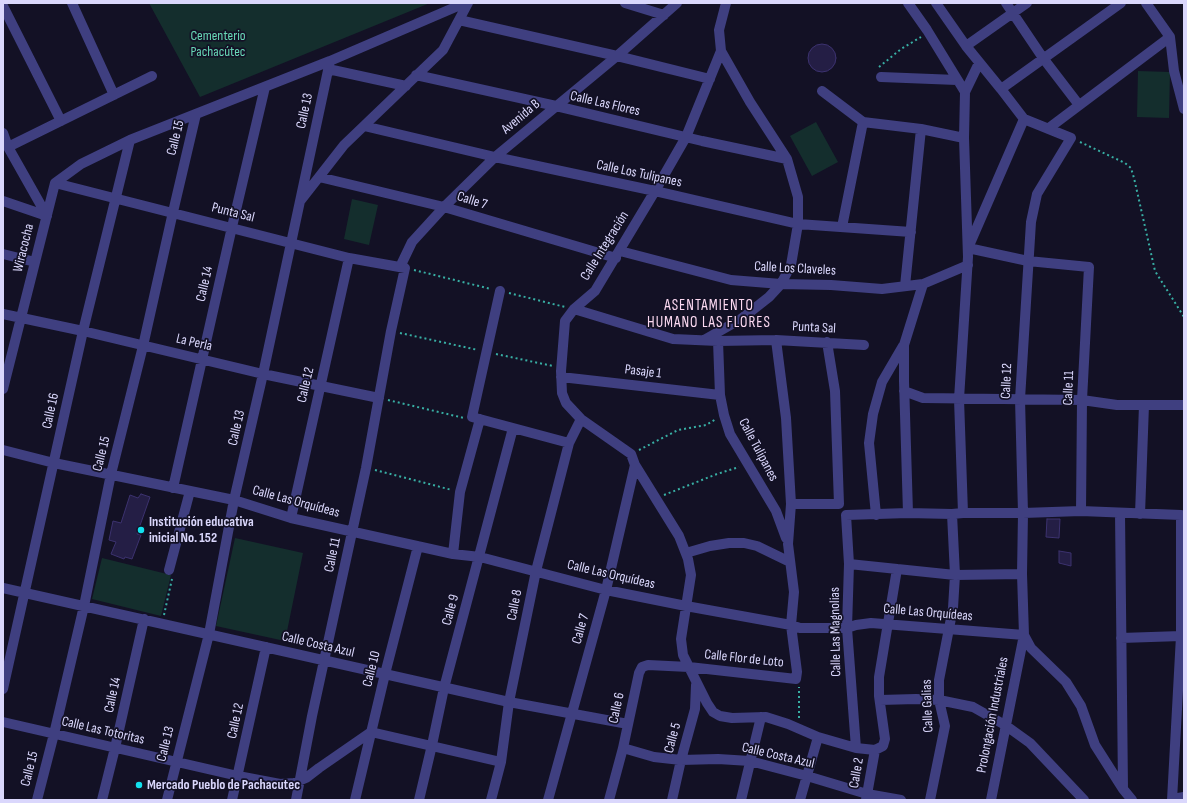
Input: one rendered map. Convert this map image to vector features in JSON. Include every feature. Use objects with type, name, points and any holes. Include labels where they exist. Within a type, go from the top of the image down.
[{"type":"street","points":[[72,3],[114,95]]},
{"type":"street","points":[[299,203],[344,145],[443,50],[467,3]]},
{"type":"street","points":[[55,183],[81,164],[130,140],[265,87],[329,65],[467,3]]},
{"type":"street","points":[[625,3],[664,14]]},
{"type":"street","name":"Avenida B","points":[[402,267],[412,242],[444,207],[495,157],[617,56],[677,3]]},
{"type":"street","name":"Calle Integración","points":[[704,340],[741,319],[769,297],[780,284],[791,265],[798,224],[798,196],[787,159],[750,102],[721,51],[719,30],[726,3]]},
{"type":"street","points":[[908,3],[929,33],[965,92]]},
{"type":"street","points":[[936,3],[966,46],[1024,119],[1071,138]]},
{"type":"street","points":[[1006,3],[1043,58],[1079,105]]},
{"type":"street","points":[[966,46],[1027,3]]},
{"type":"street","points":[[1001,89],[1121,3]]},
{"type":"street","points":[[1146,3],[1170,37],[1174,71],[1184,109]]},
{"type":"street","points":[[3,5],[61,121]]},
{"type":"street","points":[[459,20],[710,79]]},
{"type":"street","points":[[1049,128],[1170,37]]},
{"type":"street","name":"Calle Integración","points":[[631,454],[581,419],[566,403],[562,393],[561,377],[565,321],[574,309],[595,291],[618,255],[655,191],[686,137],[721,51]]},
{"type":"street","points":[[963,513],[959,399],[968,265],[964,138],[965,92],[979,63]]},
{"type":"street","points":[[329,65],[406,86]]},
{"type":"street","name":"Calle 13","points":[[167,800],[209,634],[234,500],[263,374],[329,65]]},
{"type":"street","points":[[878,74],[957,80]]},
{"type":"street","name":"Calle Las Flores","points":[[416,75],[787,159]]},
{"type":"street","points":[[8,147],[152,76]]},
{"type":"street","name":"Calle 14","points":[[174,488],[202,359],[265,87]]},
{"type":"street","points":[[822,91],[863,122],[921,129],[964,138]]},
{"type":"street","name":"Calle 15","points":[[37,800],[84,606],[111,474],[143,346],[196,114]]},
{"type":"street","points":[[968,248],[1024,119]]},
{"type":"street","points":[[842,227],[863,122]]},
{"type":"street","name":"Calle Los Tulipanes","points":[[364,126],[495,157],[655,191],[798,224],[911,232]]},
{"type":"street","points":[[905,286],[921,129]]},
{"type":"street","points":[[3,133],[8,147],[47,216]]},
{"type":"street","name":"Calle 12","points":[[1024,635],[1020,399],[1031,222],[1037,194],[1071,138]]},
{"type":"street","name":"Calle 16","points":[[3,689],[83,331],[130,140]]},
{"type":"street","name":"Calle 7","points":[[319,177],[444,207],[618,255]]},
{"type":"street","name":"Punta Sal","points":[[55,183],[115,197],[349,258],[402,267]]},
{"type":"street","name":"Wiracocha","points":[[3,389],[55,183]]},
{"type":"street","points":[[3,201],[47,216]]},
{"type":"street","points":[[968,248],[1028,261]]},
{"type":"street","points":[[3,254],[35,262]]},
{"type":"street","name":"Calle Los Claveles","points":[[618,255],[731,280],[882,289],[924,284],[968,265]]},
{"type":"street","name":"Calle 12","points":[[291,518],[349,258]]},
{"type":"street","name":"Calle 11","points":[[1028,261],[1089,267],[1082,400],[1081,511]]},
{"type":"street","name":"Calle 11","points":[[296,800],[312,716],[366,468],[402,267]]},
{"type":"street","points":[[924,284],[904,345],[882,382],[873,414],[869,443],[876,515],[908,513],[1023,514],[1081,511],[1182,517],[1181,636],[1172,799],[1184,797]]},
{"type":"street","points":[[453,554],[460,492],[476,418],[500,291]]},
{"type":"street","name":"Punta Sal","points":[[574,309],[673,339],[718,341],[776,340],[864,345]]},
{"type":"street","name":"La Perla","points":[[3,314],[83,331],[263,374],[379,398]]},
{"type":"street","name":"Calle Tulipanes","points":[[776,340],[786,418],[791,504],[788,544],[794,592],[791,625],[796,679]]},
{"type":"street","name":"Calle Tulipanes","points":[[718,341],[720,395],[730,434],[776,511],[788,544]]},
{"type":"street","points":[[791,504],[839,504],[835,391],[826,342]]},
{"type":"street","points":[[904,345],[908,513]]},
{"type":"street","name":"Pasaje 1","points":[[561,377],[720,395]]},
{"type":"street","points":[[904,391],[923,398],[1082,400],[1117,405],[1184,405]]},
{"type":"street","points":[[1140,514],[1144,405]]},
{"type":"street","points":[[476,418],[569,443]]},
{"type":"street","name":"Calle 8","points":[[491,800],[501,762],[509,702],[536,571],[569,443],[581,419]]},
{"type":"street","name":"Calle 9","points":[[419,800],[444,688],[513,428]]},
{"type":"street","name":"Calle Las Orquídeas","points":[[3,450],[54,463],[234,500],[291,518],[453,554],[480,557],[606,590],[791,625],[800,628],[848,628],[856,624],[871,623],[1024,635]]},
{"type":"street","points":[[631,454],[635,465],[679,536],[686,553],[691,575],[681,639],[683,655],[706,703],[713,712],[720,716],[732,718],[766,717],[818,737],[856,748],[875,750],[883,746],[885,739],[880,700],[879,677],[897,569]]},
{"type":"street","name":"Calle 7","points":[[548,800],[606,590],[635,465]]},
{"type":"street","points":[[169,570],[190,491]]},
{"type":"street","points":[[1120,513],[1123,789]]},
{"type":"street","name":"Calle Galias","points":[[930,800],[945,726],[939,700],[939,680],[953,608],[955,575],[952,514]]},
{"type":"street","name":"Calle Las Magnolias","points":[[856,748],[848,628],[849,564],[846,515],[876,515]]},
{"type":"street","points":[[686,553],[717,545],[744,543],[757,546],[790,562]]},
{"type":"street","name":"Calle 10","points":[[355,800],[385,674],[418,546]]},
{"type":"street","points":[[849,564],[955,575],[1022,574]]},
{"type":"street","name":"Calle Costa Azul","points":[[3,588],[163,623],[444,688],[509,702],[628,724]]},
{"type":"street","name":"Calle 14","points":[[102,800],[144,619]]},
{"type":"street","points":[[1024,635],[1030,648],[1066,682],[1081,706],[1095,746],[1123,789],[1132,800]]},
{"type":"street","name":"Prolongación Industriales","points":[[991,800],[1024,635]]},
{"type":"street","points":[[1121,638],[1181,636]]},
{"type":"street","name":"Calle 12","points":[[232,800],[266,647]]},
{"type":"street","name":"Calle 6","points":[[609,800],[623,748],[639,673],[642,667],[648,665],[689,667]]},
{"type":"street","name":"Calle Flor de Loto","points":[[689,667],[796,679]]},
{"type":"street","name":"Calle 5","points":[[672,800],[695,709],[696,683]]},
{"type":"street","points":[[880,700],[939,700],[973,707],[1005,725],[1030,743],[1084,800]]},
{"type":"street","points":[[741,800],[761,717]]},
{"type":"street","name":"Calle Las Totoritas","points":[[3,722],[238,776],[280,784],[294,784],[306,778],[318,768],[371,732]]},
{"type":"street","points":[[371,732],[501,762]]},
{"type":"street","points":[[800,800],[818,737]]},
{"type":"street","name":"Calle Costa Azul","points":[[623,748],[654,757],[681,760],[718,759],[750,761],[806,776],[867,797],[900,800]]},
{"type":"street","name":"Calle 2","points":[[867,797],[875,750]]},
{"type":"path","points":[[878,74],[901,48],[929,33]]},
{"type":"path","points":[[1071,138],[1113,156],[1125,162],[1131,168],[1155,271],[1184,317]]},
{"type":"path","points":[[379,398],[466,419],[476,418]]},
{"type":"path","points":[[631,454],[678,430],[706,425],[724,415]]},
{"type":"path","points":[[656,499],[717,474],[748,464]]},
{"type":"path","points":[[366,468],[460,492]]},
{"type":"path","points":[[163,623],[174,573],[169,570]]},
{"type":"path","points":[[796,679],[800,686],[799,730]]},
{"type":"green space","name":"Cementerio Pachacútec","points":[[149,3],[430,3],[200,97]]},
{"type":"green space","points":[[1138,71],[1170,72],[1169,118],[1137,117]]},
{"type":"green space","points":[[816,122],[838,162],[812,176],[790,136]]},
{"type":"green space","points":[[352,199],[378,205],[369,245],[344,239]]},
{"type":"green space","points":[[235,538],[303,553],[285,641],[216,626]]},
{"type":"green space","points":[[102,558],[171,575],[161,616],[92,599]]},
{"type":"building","points":[[822,44],[832,48],[836,58],[832,68],[822,72],[812,68],[808,58],[812,48]]},
{"type":"building","points":[[141,494],[150,497],[137,534],[141,535],[132,559],[125,557],[124,559],[111,554],[116,542],[109,540],[113,521],[121,523],[130,495],[138,498]]},
{"type":"building","points":[[1047,519],[1060,519],[1059,538],[1046,537]]},
{"type":"building","points":[[1059,551],[1071,553],[1071,566],[1059,563]]},
{"type":"place","name":"Institución educativa inicial No. 152","points":[[141,530]]},
{"type":"place","name":"Mercado Pueblo de Pachacutec","points":[[139,785]]},
{"type":"district","name":"ASENTAMIENTO HUMANO LAS FLORES","points":[[709,314]]}]
